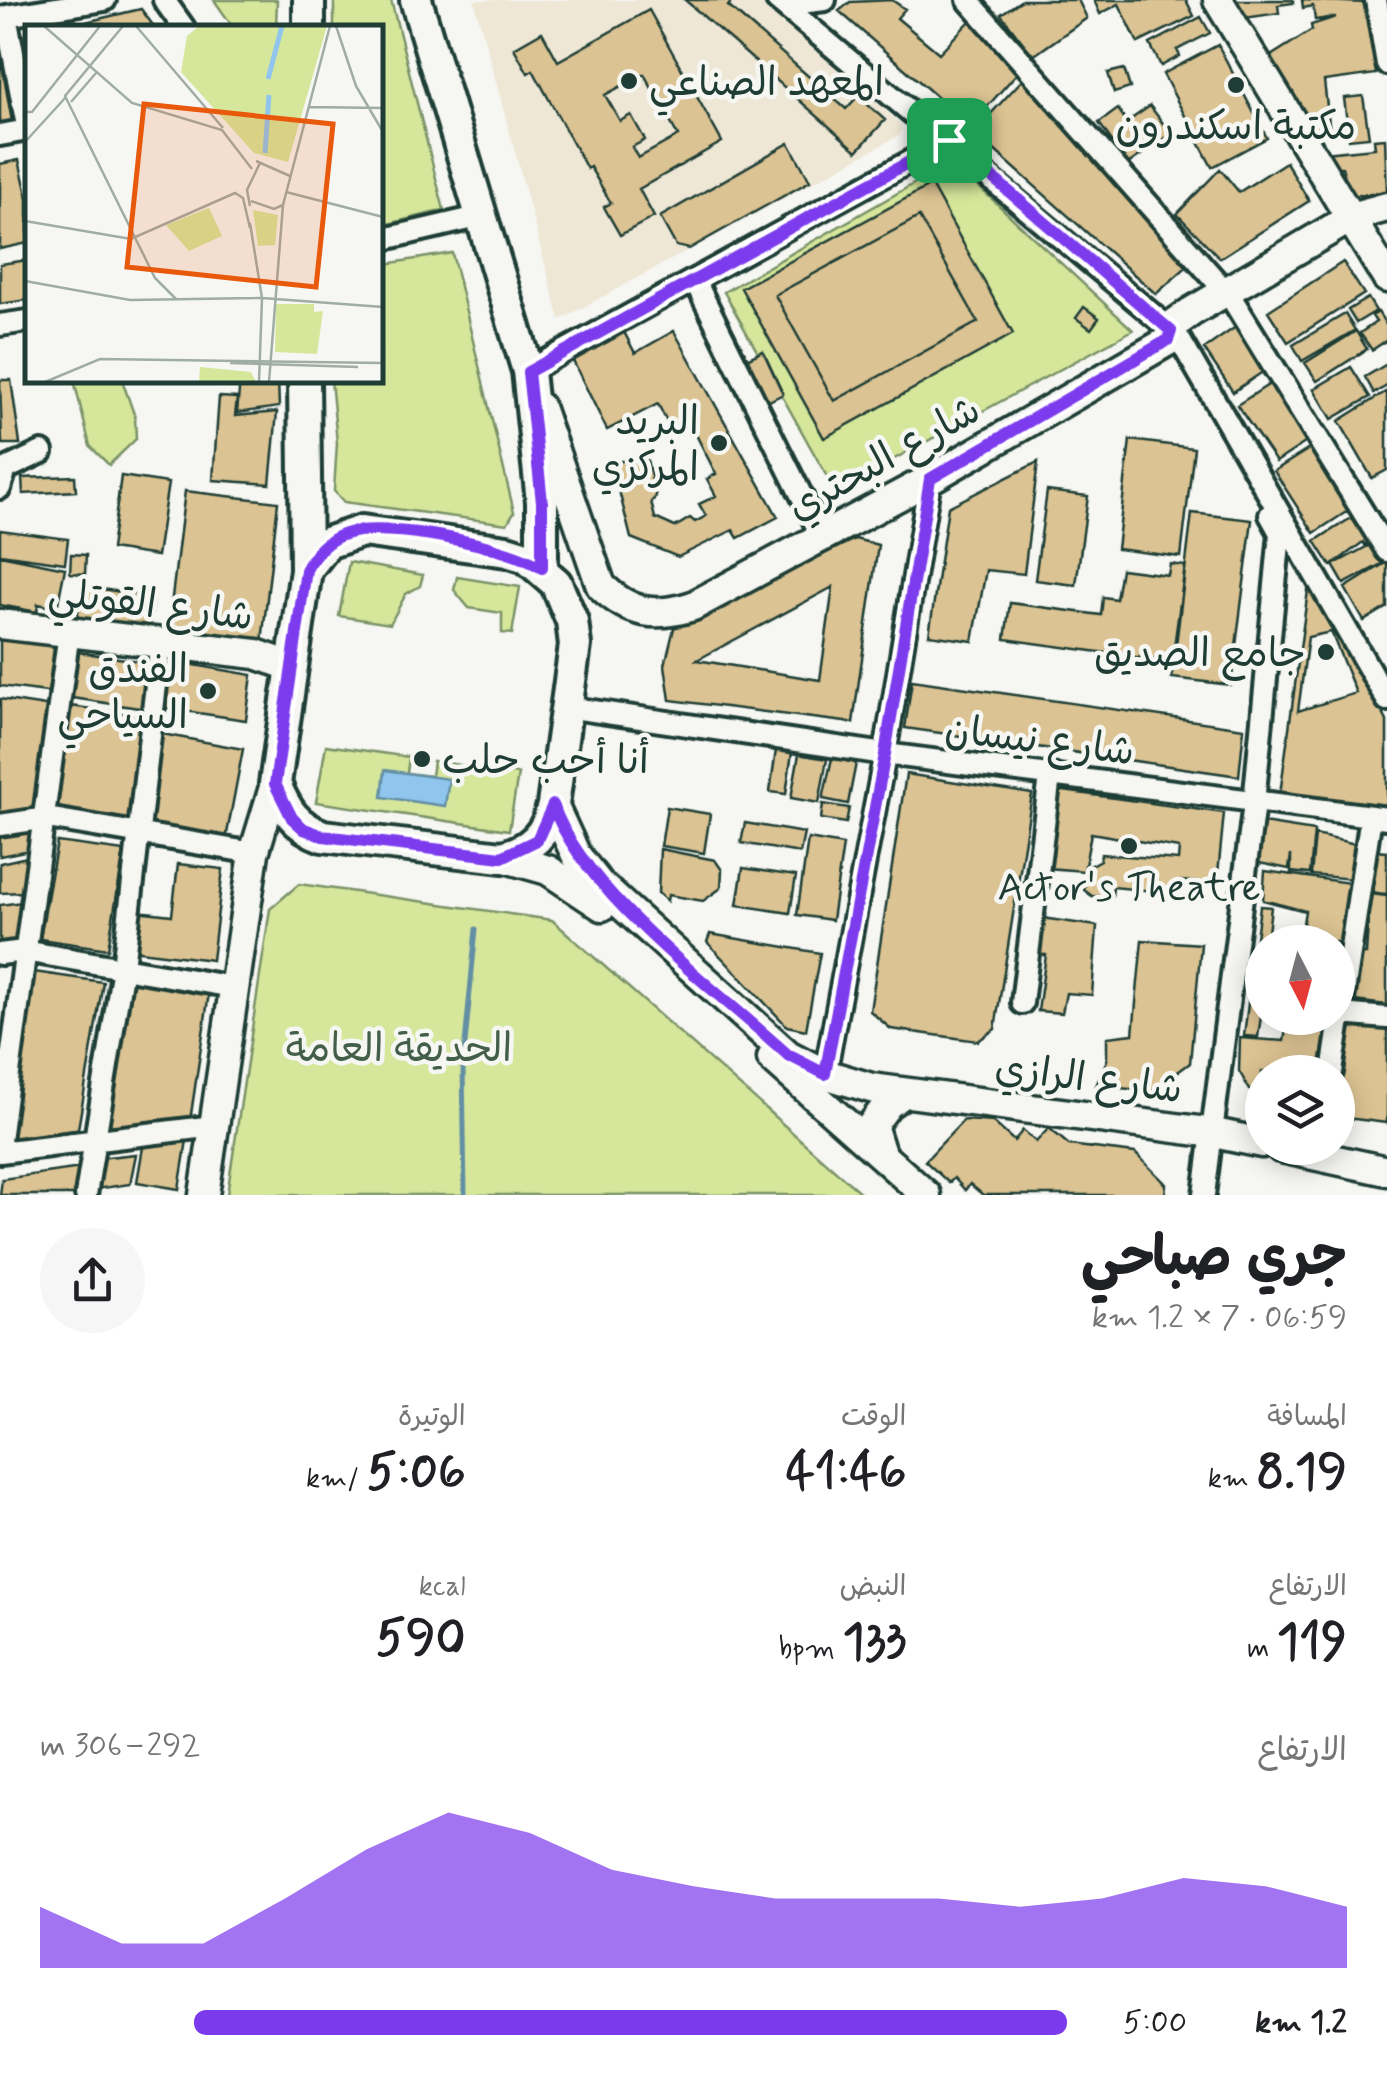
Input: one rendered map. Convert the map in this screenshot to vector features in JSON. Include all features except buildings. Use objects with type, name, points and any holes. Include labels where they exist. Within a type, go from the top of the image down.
[{"type":"main road","points":[[309,25],[310,0]]},
{"type":"main road","points":[[416,0],[478,217],[528,372],[542,502],[542,568]]},
{"type":"main road","points":[[1218,0],[1387,278]]},
{"type":"main road","name":"شارع البحتري","points":[[528,372],[589,562],[601,586],[617,602],[664,616],[693,606],[930,479],[1170,336],[1174,324],[1226,292],[1350,218],[1387,206]]},
{"type":"main road","points":[[204,1195],[254,853],[275,784],[306,570],[304,382]]},
{"type":"main road","points":[[306,570],[327,543],[362,530],[507,551],[542,568],[556,583],[572,621],[575,646],[553,805],[537,840],[502,857]]},
{"type":"main road","name":"شارع القوتلي","points":[[0,624],[256,654],[290,666]]},
{"type":"main road","points":[[275,784],[292,818],[304,829],[323,836],[502,857],[548,870],[582,888],[926,1195]]},
{"type":"main road","name":"شارع الرازي","points":[[553,805],[566,839],[599,884],[788,1055],[825,1074],[904,1094],[1245,1140]]},
{"type":"main road","points":[[882,1154],[872,1125],[888,1104],[904,1094]]},
{"type":"main road","points":[[1355,1162],[1387,1171]]},
{"type":"street","points":[[25,119],[6,16],[106,0]]},
{"type":"street","points":[[164,0],[182,25]]},
{"type":"street","points":[[780,3],[825,0]]},
{"type":"street","points":[[1376,0],[1387,64]]},
{"type":"street","points":[[979,2],[1226,292],[1387,552]]},
{"type":"street","points":[[780,3],[949,140],[1170,336],[1387,700]]},
{"type":"street","points":[[0,135],[25,130]]},
{"type":"street","points":[[528,372],[949,140]]},
{"type":"street","points":[[382,240],[478,217]]},
{"type":"street","points":[[695,280],[822,538]]},
{"type":"street","points":[[0,324],[25,321]]},
{"type":"street","points":[[1170,336],[1280,533],[1254,803],[1204,1195]]},
{"type":"street","points":[[2,476],[42,452]]},
{"type":"street","points":[[825,1074],[885,754],[930,479]]},
{"type":"street","points":[[0,1140],[5,1049],[47,818],[69,632]]},
{"type":"street","points":[[86,1195],[123,967],[161,642]]},
{"type":"street","name":"شارع نيسان","points":[[566,706],[885,754],[1379,816]]},
{"type":"street","points":[[1022,1002],[1050,776]]},
{"type":"street","points":[[1355,941],[1379,816]]},
{"type":"street","points":[[0,825],[47,818],[254,853]]},
{"type":"street","points":[[0,954],[24,951],[233,986]]},
{"type":"street","points":[[1355,1015],[1387,1018]]},
{"type":"street","points":[[0,1152],[214,1126]]},
{"type":"shaded area","name":"المعهد الصناعي","points":[[474,0],[762,0],[902,125],[900,135],[560,320]]},
{"type":"green space","points":[[214,0],[277,0],[276,25],[232,25]]},
{"type":"green space","points":[[334,0],[391,0],[444,210],[382,226],[382,25],[334,25]]},
{"type":"green space","points":[[952,162],[1133,330],[835,491],[724,292]]},
{"type":"green space","points":[[452,253],[514,512],[507,524],[344,502],[334,491],[337,443],[331,382],[382,382],[382,265]]},
{"type":"green space","points":[[74,382],[123,382],[135,417],[136,439],[109,465],[90,446]]},
{"type":"green space","points":[[349,562],[423,575],[420,586],[406,594],[390,624],[339,616]]},
{"type":"green space","points":[[457,577],[520,587],[512,634],[502,633],[502,613],[469,608],[454,590]]},
{"type":"green space","points":[[326,745],[409,757],[407,773],[431,776],[433,761],[518,774],[509,830],[316,802]]},
{"type":"green space","name":"الحديقة العامة","points":[[299,884],[552,920],[863,1195],[227,1195],[270,909]]},
{"type":"water","points":[[385,770],[449,779],[445,806],[382,797]]},
{"type":"waterway","points":[[465,1195],[463,1065],[476,929]]},
{"type":"place","name":"المعهد الصناعي","points":[[629,81]]},
{"type":"place","name":"مكتبة اسكندرون","points":[[1236,85]]},
{"type":"place","name":"البريد المركزي","points":[[719,443]]},
{"type":"place","name":"جامع الصديق","points":[[1326,652]]},
{"type":"place","name":"الفندق السياحي","points":[[208,691]]},
{"type":"place","name":"أنا أحب حلب","points":[[422,759]]},
{"type":"place","name":"Actor's Theatre","points":[[1129,846]]},
{"type":"route","points":[[949,140],[1171,331],[1168,340],[930,479],[885,754],[825,1074],[788,1055],[599,884],[566,839],[553,805],[545,830],[537,840],[502,857],[323,836],[304,829],[292,818],[275,784],[306,570],[314,554],[344,534],[362,530],[507,551],[542,568],[542,502],[528,372],[949,140]]}]
